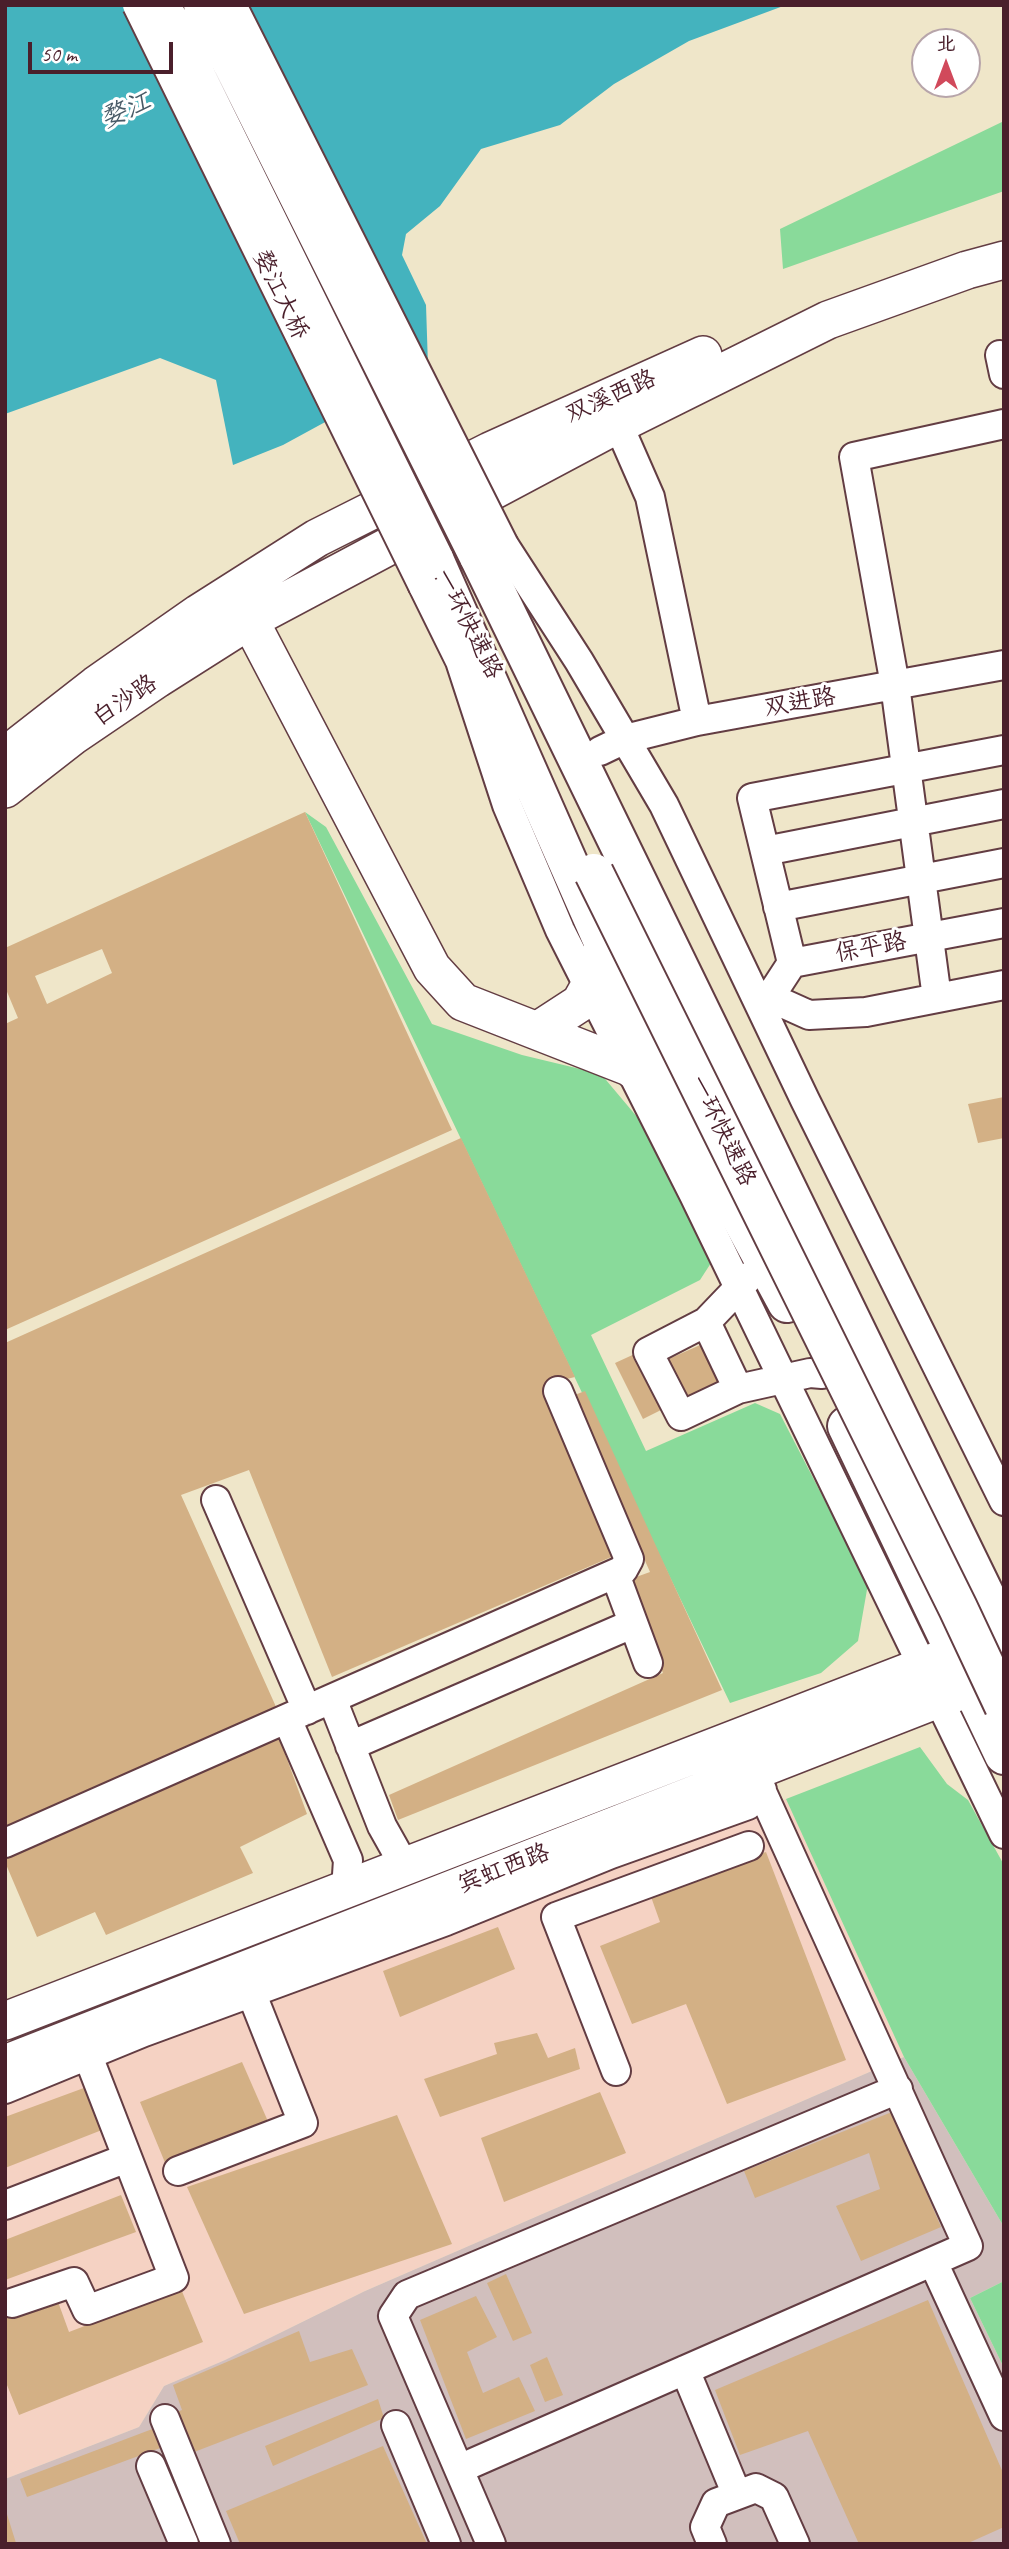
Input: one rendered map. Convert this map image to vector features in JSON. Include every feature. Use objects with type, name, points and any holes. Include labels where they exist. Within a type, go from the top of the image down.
[{"type":"highway","name":"婺江大桥","points":[[161,5],[429,572]]},
{"type":"highway","points":[[203,5],[491,550],[612,745],[1004,1584]]},
{"type":"highway","name":"一环快速路","points":[[491,550],[632,868],[1004,1634]]},
{"type":"highway","name":"一环快速路","points":[[429,572],[594,873],[958,1608],[966,1682]]},
{"type":"highway","points":[[429,572],[676,1098],[752,1274],[822,1374],[966,1682],[1004,1755]]},
{"type":"main road","name":"双溪西路","points":[[612,412],[838,294],[1004,237]]},
{"type":"main road","name":"双溪西路","points":[[243,605],[317,538],[490,451],[612,412],[828,320],[1004,260]]},
{"type":"main road","name":"白沙路","points":[[5,756],[96,685],[243,605]]},
{"type":"main road","name":"白沙路","points":[[5,789],[84,729],[157,679],[243,605]]},
{"type":"main road","points":[[243,605],[432,968],[463,1002],[629,1067],[676,1098]]},
{"type":"main road","points":[[537,1031],[580,1003],[589,988],[604,944]]},
{"type":"main road","name":"宾虹西路","points":[[8,2062],[84,2045],[584,1852],[757,1781],[966,1682],[1004,1634]]},
{"type":"main road","name":"宾虹西路","points":[[5,2021],[405,1867],[966,1682]]},
{"type":"street","name":"婺江大桥","points":[[137,5],[429,572]]},
{"type":"street","points":[[232,5],[491,550]]},
{"type":"street","points":[[612,412],[650,496],[697,721]]},
{"type":"street","points":[[937,998],[919,880],[895,685],[854,457],[1004,424]]},
{"type":"street","points":[[429,572],[507,805],[560,930],[629,1067],[752,1274],[783,1379],[966,1682],[1004,1834]]},
{"type":"street","name":"双进路","points":[[612,745],[697,721],[1004,665]]},
{"type":"street","points":[[612,745],[664,805],[766,1003],[1004,1501]]},
{"type":"street","points":[[766,1003],[792,963],[752,798],[1004,750]]},
{"type":"street","points":[[765,851],[1004,804]]},
{"type":"street","points":[[778,907],[1004,863]]},
{"type":"street","name":"保平路","points":[[792,963],[1004,923]]},
{"type":"street","points":[[766,1003],[808,1015],[866,1012],[1004,985]]},
{"type":"street","points":[[752,1274],[706,1322],[648,1352],[681,1416],[738,1389],[810,1373],[822,1374]]},
{"type":"street","points":[[706,1322],[738,1389]]},
{"type":"street","points":[[5,1843],[623,1570],[629,1559],[558,1391]]},
{"type":"street","points":[[216,1500],[309,1709],[348,1860],[346,1890]]},
{"type":"street","points":[[615,1574],[648,1664]]},
{"type":"street","points":[[350,1746],[632,1624]]},
{"type":"street","points":[[309,1709],[350,1746],[382,1826],[405,1867]]},
{"type":"street","points":[[459,2469],[968,2246],[757,1781]]},
{"type":"street","points":[[617,2071],[556,1917],[749,1846]]},
{"type":"street","points":[[584,1852],[603,1900]]},
{"type":"street","points":[[178,2171],[303,2123],[247,1982]]},
{"type":"street","points":[[12,2303],[74,2283],[87,2310],[174,2278],[84,2045]]},
{"type":"street","points":[[491,2544],[393,2316],[407,2295],[898,2089]]},
{"type":"street","points":[[5,2205],[127,2158]]},
{"type":"street","points":[[933,2262],[1004,2416]]},
{"type":"street","points":[[685,2370],[737,2496]]},
{"type":"street","points":[[165,2419],[216,2544]]},
{"type":"street","points":[[396,2425],[446,2544]]},
{"type":"street","points":[[152,2466],[184,2544]]},
{"type":"street","points":[[712,2544],[705,2527],[716,2503],[756,2488],[774,2497],[795,2544]]},
{"type":"shaded area","points":[[786,1799],[904,2057],[365,2291],[225,2360],[164,2386],[139,2427],[5,2479],[5,2102],[352,1965]]},
{"type":"shaded area","points":[[904,2057],[1004,2227],[1004,2281],[970,2298],[1004,2368],[1004,2544],[5,2544],[5,2479],[139,2427],[164,2386],[225,2360],[365,2291]]},
{"type":"green space","points":[[1004,121],[1004,191],[783,269],[780,229]]},
{"type":"green space","points":[[305,812],[326,827],[432,1024],[522,1055],[601,1074],[643,1124],[711,1263],[700,1280],[591,1335],[646,1451],[755,1403],[780,1414],[868,1584],[858,1641],[821,1673],[730,1703]]},
{"type":"green space","points":[[920,1747],[947,1784],[968,1800],[1004,1865],[1004,2227],[904,2057],[786,1799]]},
{"type":"green space","points":[[1004,2281],[1004,2368],[970,2298]]},
{"type":"water","name":"婺江","points":[[5,5],[786,5],[689,41],[614,84],[560,125],[481,149],[440,206],[406,234],[402,255],[426,305],[428,366],[283,445],[233,465],[216,380],[160,358],[5,414]]},
{"type":"building","points":[[305,812],[452,1130],[5,1330],[5,1024],[18,1018],[5,987],[5,948]],"holes":[[[102,949],[112,973],[47,1004],[35,976]]]},
{"type":"building","points":[[1004,1097],[1004,1138],[978,1143],[968,1104]]},
{"type":"building","points":[[461,1138],[575,1377],[546,1384],[616,1555],[332,1677],[249,1470],[181,1495],[277,1709],[5,1827],[5,1343]]},
{"type":"building","points":[[707,1342],[726,1380],[681,1400],[664,1361]]},
{"type":"building","points":[[639,1352],[667,1407],[643,1419],[615,1363]]},
{"type":"building","points":[[585,1391],[722,1690],[398,1820],[389,1795],[663,1673],[625,1581],[650,1572],[572,1396]]},
{"type":"building","points":[[279,1737],[307,1814],[240,1847],[253,1873],[106,1935],[95,1912],[37,1937],[5,1862],[5,1856]]},
{"type":"building","points":[[766,1852],[846,2060],[727,2104],[686,2004],[632,2024],[600,1946],[660,1922],[650,1894]]},
{"type":"building","points":[[498,1927],[515,1969],[400,2017],[383,1971]]},
{"type":"building","points":[[537,2033],[548,2058],[575,2048],[580,2069],[440,2117],[424,2079],[497,2054],[494,2043]]},
{"type":"building","points":[[242,2062],[270,2126],[166,2165],[140,2102]]},
{"type":"building","points":[[92,2085],[107,2128],[5,2168],[5,2117]]},
{"type":"building","points":[[600,2092],[626,2153],[504,2202],[481,2138]]},
{"type":"building","points":[[892,2112],[941,2227],[861,2261],[836,2206],[880,2189],[869,2153],[755,2198],[744,2171]]},
{"type":"building","points":[[397,2115],[452,2244],[244,2314],[187,2187]]},
{"type":"building","points":[[121,2195],[136,2232],[5,2280],[5,2240]]},
{"type":"building","points":[[506,2274],[532,2333],[513,2341],[487,2283]]},
{"type":"building","points":[[181,2289],[203,2342],[19,2415],[5,2380],[5,2319],[57,2299],[69,2332]]},
{"type":"building","points":[[476,2296],[497,2337],[467,2352],[483,2393],[519,2377],[535,2411],[466,2439],[420,2320]]},
{"type":"building","points":[[928,2300],[1004,2475],[1004,2527],[966,2544],[859,2544],[808,2431],[740,2455],[715,2390]]},
{"type":"building","points":[[299,2331],[310,2362],[352,2349],[368,2385],[189,2454],[174,2413],[182,2410],[173,2385]]},
{"type":"building","points":[[547,2357],[563,2395],[545,2402],[530,2365]]},
{"type":"building","points":[[378,2399],[384,2418],[273,2466],[265,2446]]},
{"type":"building","points":[[155,2428],[163,2447],[27,2497],[20,2479]]},
{"type":"building","points":[[383,2446],[427,2544],[240,2544],[226,2511]]},
{"type":"building","points":[[6,2511],[16,2543],[12,2544],[5,2544]]}]
